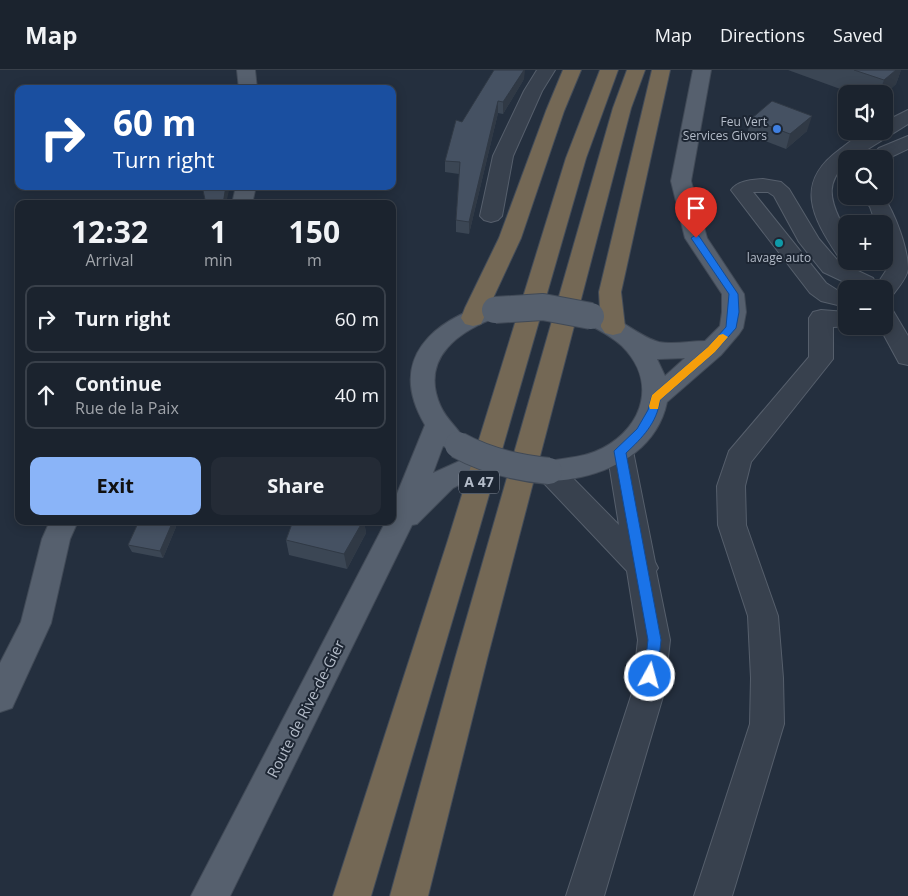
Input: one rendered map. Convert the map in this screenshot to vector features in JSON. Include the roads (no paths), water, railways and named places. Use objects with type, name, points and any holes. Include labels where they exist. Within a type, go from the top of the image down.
[{"type":"highway","points":[[484,314],[478,302],[510,238],[556,105],[572,70]]},
{"type":"highway","name":"A 47","points":[[352,896],[462,540],[576,158],[609,70]]},
{"type":"highway","name":"A 47","points":[[409,896],[471,659],[619,117],[636,70]]},
{"type":"highway","points":[[621,334],[610,292],[661,70]]},
{"type":"main road","points":[[246,70],[248,85]]},
{"type":"main road","points":[[655,398],[712,349],[731,328],[734,312],[734,294],[696,238],[681,181],[702,70]]},
{"type":"main road","points":[[621,334],[644,357],[653,375],[655,398],[653,410],[641,432],[620,451],[599,462],[575,469],[549,472],[516,469],[484,460],[458,446],[438,426],[426,405],[422,390],[422,376],[426,361],[444,336],[457,326],[484,314],[519,306],[568,309],[591,316],[621,334],[659,350],[712,349]]},
{"type":"main road","name":"Route de Rive-de-Gier","points":[[210,896],[400,522],[438,426]]},
{"type":"main road","name":"Route de Rive-de-Gier","points":[[400,522],[443,480],[484,460]]},
{"type":"main road","points":[[0,698],[36,623],[56,539],[62,525]]},
{"type":"street","points":[[491,216],[504,156],[533,91],[546,70]]},
{"type":"street","points":[[893,125],[908,116]]},
{"type":"street","points":[[838,237],[820,193],[824,177],[844,154],[868,140]]},
{"type":"street","points":[[891,150],[908,142]]},
{"type":"street","points":[[838,298],[829,296],[818,288],[741,190],[750,186],[764,184],[774,186],[782,193],[810,242],[831,267],[856,280]]},
{"type":"street","points":[[879,205],[905,260],[881,280]]},
{"type":"street","points":[[713,896],[767,724],[768,678],[763,616],[732,525],[731,486],[739,458],[821,359],[821,318],[838,319]]},
{"type":"street","points":[[893,333],[908,357]]},
{"type":"street","points":[[585,896],[648,693],[654,640],[643,568],[620,451]]},
{"type":"street","points":[[549,472],[643,568]]},
{"type":"place","name":"Feu Vert Services Givors","points":[[777,129]]},
{"type":"place","name":"lavage auto","points":[[779,243]]}]
